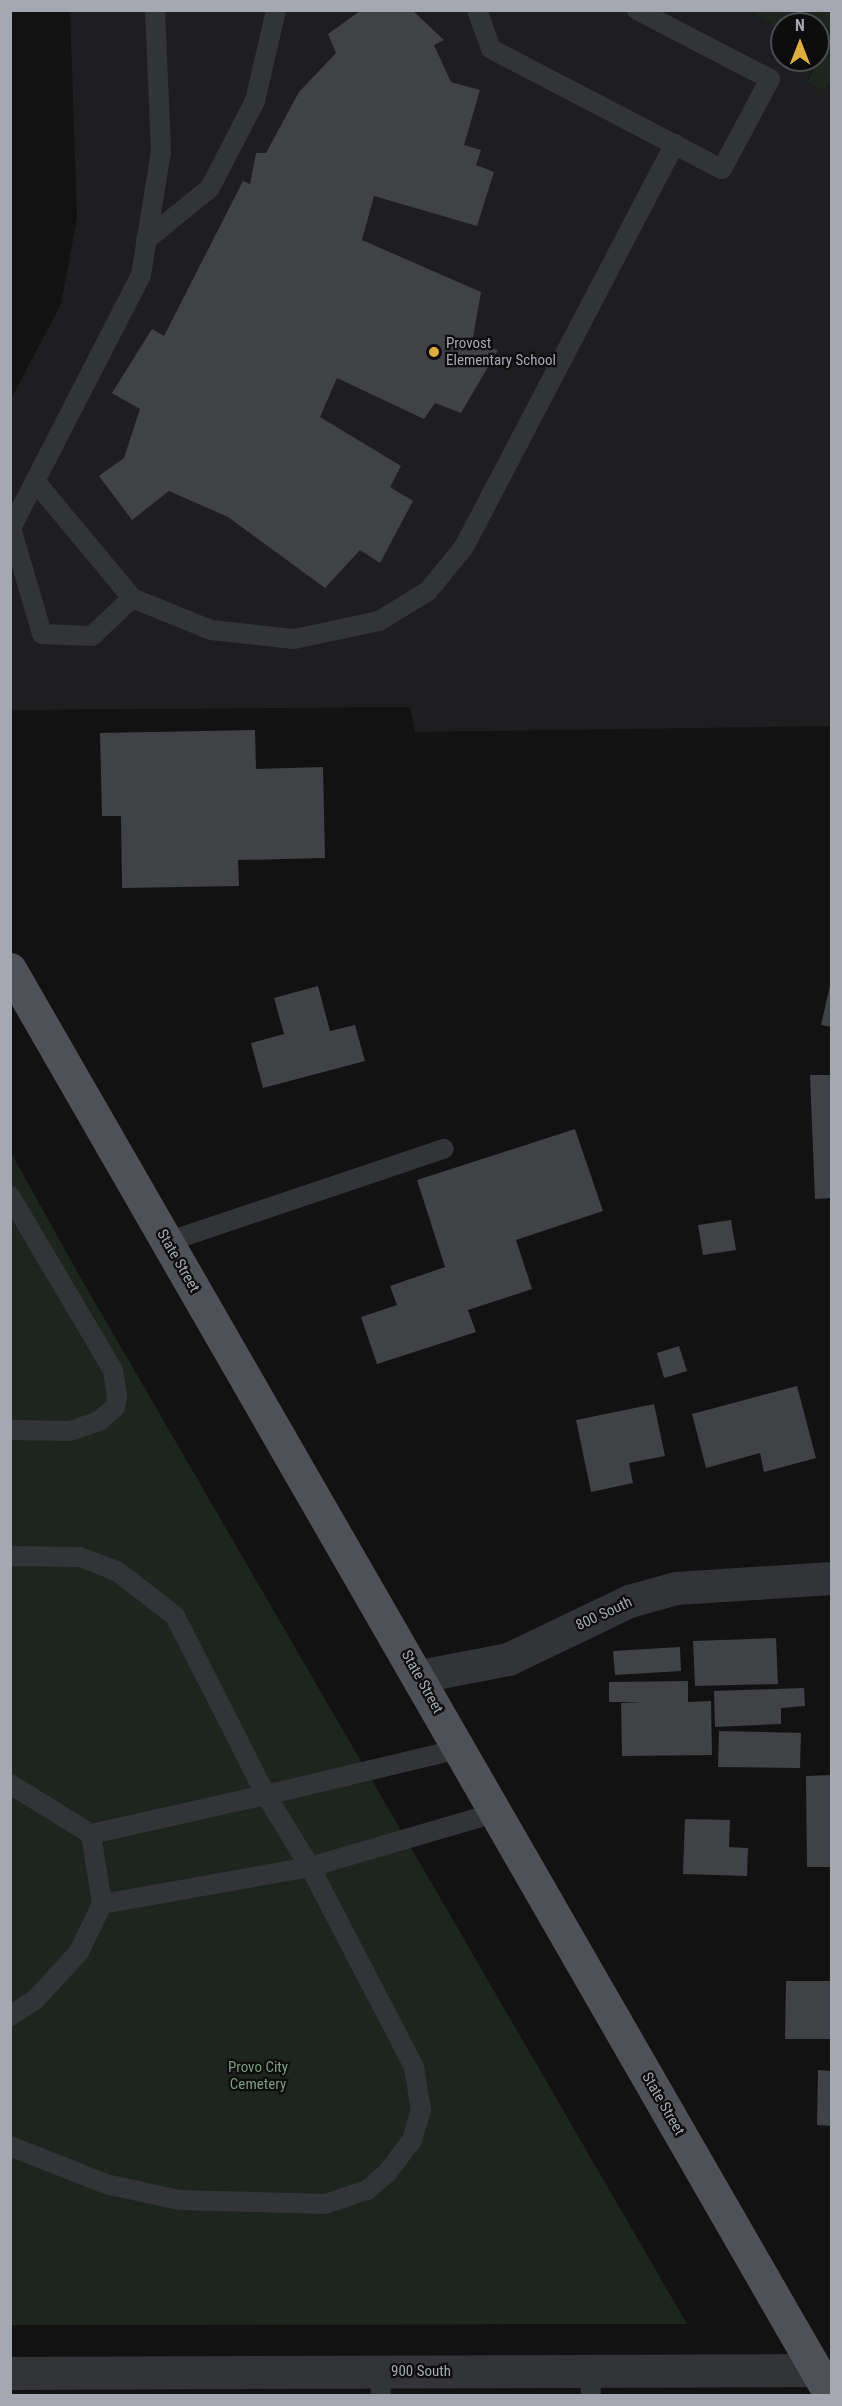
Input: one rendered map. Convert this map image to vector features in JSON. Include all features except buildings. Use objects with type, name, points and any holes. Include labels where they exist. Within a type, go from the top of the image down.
[{"type":"main road","name":"State Street","points":[[10,969],[420,1677],[495,1813],[826,2379]]},
{"type":"street","name":"800 South","points":[[420,1677],[508,1659],[629,1601],[675,1588],[831,1578]]},
{"type":"street","name":"900 South","points":[[10,2373],[381,2384],[826,2379]]},
{"type":"lane","points":[[132,598],[92,636],[42,634],[11,528],[141,275],[161,152],[155,10]]},
{"type":"lane","points":[[146,240],[210,188],[255,101],[276,10]]},
{"type":"lane","points":[[477,10],[491,49],[722,169],[770,79],[637,10]]},
{"type":"lane","points":[[35,481],[132,598],[211,630],[294,639],[379,621],[428,591],[464,547],[675,144]]},
{"type":"lane","points":[[167,1242],[444,1149]]},
{"type":"lane","points":[[10,1196],[113,1370],[117,1395],[115,1407],[89,1424],[70,1431],[10,1430]]},
{"type":"lane","points":[[10,1556],[80,1557],[117,1571],[176,1616],[266,1795],[310,1867],[414,2067],[421,2110],[412,2140],[388,2172],[367,2190],[325,2204],[190,2201],[106,2184],[10,2146]]},
{"type":"lane","points":[[10,1784],[91,1834],[459,1749]]},
{"type":"lane","points":[[102,1904],[310,1867],[495,1813]]},
{"type":"lane","points":[[10,2016],[34,2000],[79,1952],[102,1904],[91,1834]]},
{"type":"shaded area","name":"Provost Elementary School","points":[[70,11],[749,11],[770,22],[770,72],[811,72],[807,82],[824,90],[831,83],[831,726],[415,732],[410,707],[11,710],[10,401],[61,304],[77,218]]},
{"type":"green space","points":[[749,11],[831,11],[831,83],[824,90],[807,82],[812,72],[830,72],[830,12],[770,12],[770,22]]},
{"type":"green space","name":"Provo City Cemetery","points":[[10,1151],[78,1273],[687,2324],[11,2325]]},
{"type":"place","name":"Provost Elementary School","points":[[434,352]]}]
